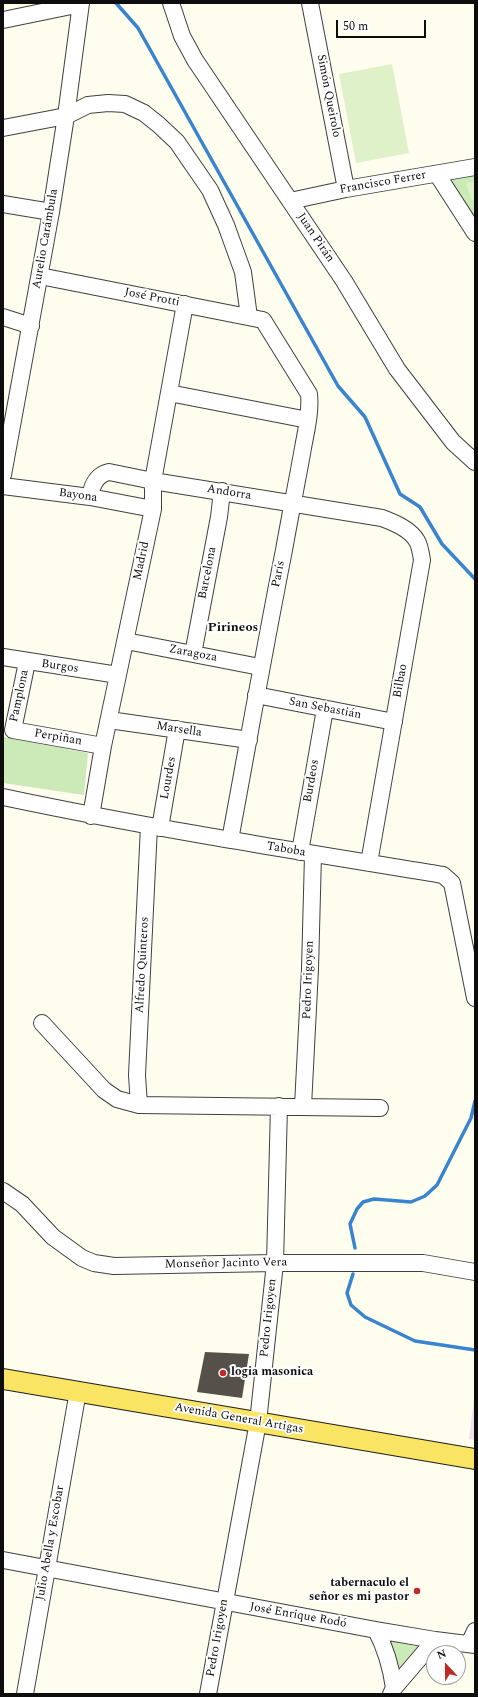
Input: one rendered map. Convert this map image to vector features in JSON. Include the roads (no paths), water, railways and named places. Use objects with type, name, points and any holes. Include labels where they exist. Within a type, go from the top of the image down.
[{"type":"main road","name":"Avenida General Artigas","points":[[3,1379],[475,1459]]},
{"type":"street","points":[[3,20],[81,3]]},
{"type":"street","name":"Aurelio Carámbula","points":[[3,475],[51,212],[66,116],[81,3]]},
{"type":"street","name":"Juan Pirán","points":[[171,3],[182,36],[195,60],[344,281],[397,369],[453,442],[475,462]]},
{"type":"street","name":"Simón Queirolo","points":[[310,3],[346,189]]},
{"type":"street","points":[[3,128],[66,116],[88,105],[108,102],[125,104],[144,113],[177,142],[210,190],[226,225],[243,272],[256,318]]},
{"type":"street","name":"Francisco Ferrer","points":[[290,201],[346,189],[475,167]]},
{"type":"street","points":[[437,174],[475,233]]},
{"type":"street","points":[[3,204],[51,212]]},
{"type":"street","name":"José Protti","points":[[40,276],[256,318]]},
{"type":"street","name":"Madrid","points":[[92,816],[103,746],[153,509],[153,481],[185,304]]},
{"type":"street","points":[[3,317],[30,326]]},
{"type":"street","name":"París","points":[[230,840],[249,740],[260,667],[293,503],[310,402],[309,394],[256,318]]},
{"type":"street","points":[[169,392],[308,420]]},
{"type":"street","name":"Andorra","points":[[90,497],[93,486],[102,474],[109,472],[153,481],[382,518]]},
{"type":"street","name":"Bayona","points":[[3,486],[90,497],[153,509]]},
{"type":"street","name":"Barcelona","points":[[193,654],[219,517],[222,491]]},
{"type":"street","name":"Bilbao","points":[[369,863],[422,560],[418,542],[396,523],[382,518]]},
{"type":"street","name":"Zaragoza","points":[[126,641],[260,667]]},
{"type":"street","name":"Burgos","points":[[3,657],[27,662],[118,675]]},
{"type":"street","name":"Pamplona","points":[[13,730],[27,662]]},
{"type":"street","name":"San Sebastián","points":[[256,695],[394,722]]},
{"type":"street","name":"Burdeos","points":[[306,853],[325,709]]},
{"type":"street","name":"Marsella","points":[[109,720],[249,740]]},
{"type":"street","name":"Lourdes","points":[[155,827],[177,729]]},
{"type":"street","name":"Perpiñan","points":[[13,730],[103,746]]},
{"type":"street","name":"Taboba","points":[[3,797],[92,816],[443,875],[452,883],[475,998]]},
{"type":"street","name":"Alfredo Quinteros","points":[[139,1104],[138,1075],[155,827]]},
{"type":"street","name":"Pedro Irigoyen","points":[[303,1106],[310,970],[306,853]]},
{"type":"street","points":[[42,1023],[104,1090],[117,1099],[139,1104],[380,1108]]},
{"type":"street","name":"Pedro Irigoyen","points":[[208,1694],[258,1422],[275,1263],[279,1106]]},
{"type":"street","name":"Monseñor Jacinto Vera","points":[[3,1191],[22,1204],[53,1237],[82,1258],[94,1263],[114,1266],[275,1263],[423,1263],[475,1272]]},
{"type":"street","name":"Julio Abella y Escobar","points":[[25,1694],[78,1391]]},
{"type":"street","name":"José Enrique Rodó","points":[[3,1560],[376,1630],[435,1640],[473,1640]]},
{"type":"street","points":[[376,1630],[386,1648],[391,1666],[393,1691]]},
{"type":"street","points":[[393,1691],[435,1640]]},
{"type":"waterway","points":[[116,3],[138,28],[338,386],[365,417],[400,494],[420,507],[442,544],[475,579]]},
{"type":"waterway","points":[[355,1248],[350,1224],[357,1209],[363,1202],[374,1199],[411,1202],[425,1196],[437,1185],[471,1118],[475,1101]]},
{"type":"waterway","points":[[353,1274],[347,1293],[351,1305],[365,1317],[415,1341],[475,1350]]},
{"type":"place","name":"logia masonica","points":[[223,1373]]},
{"type":"place","name":"tabernaculo el señor es mi pastor","points":[[417,1591]]},
{"type":"district","name":"Pirineos","points":[[233,628]]}]
